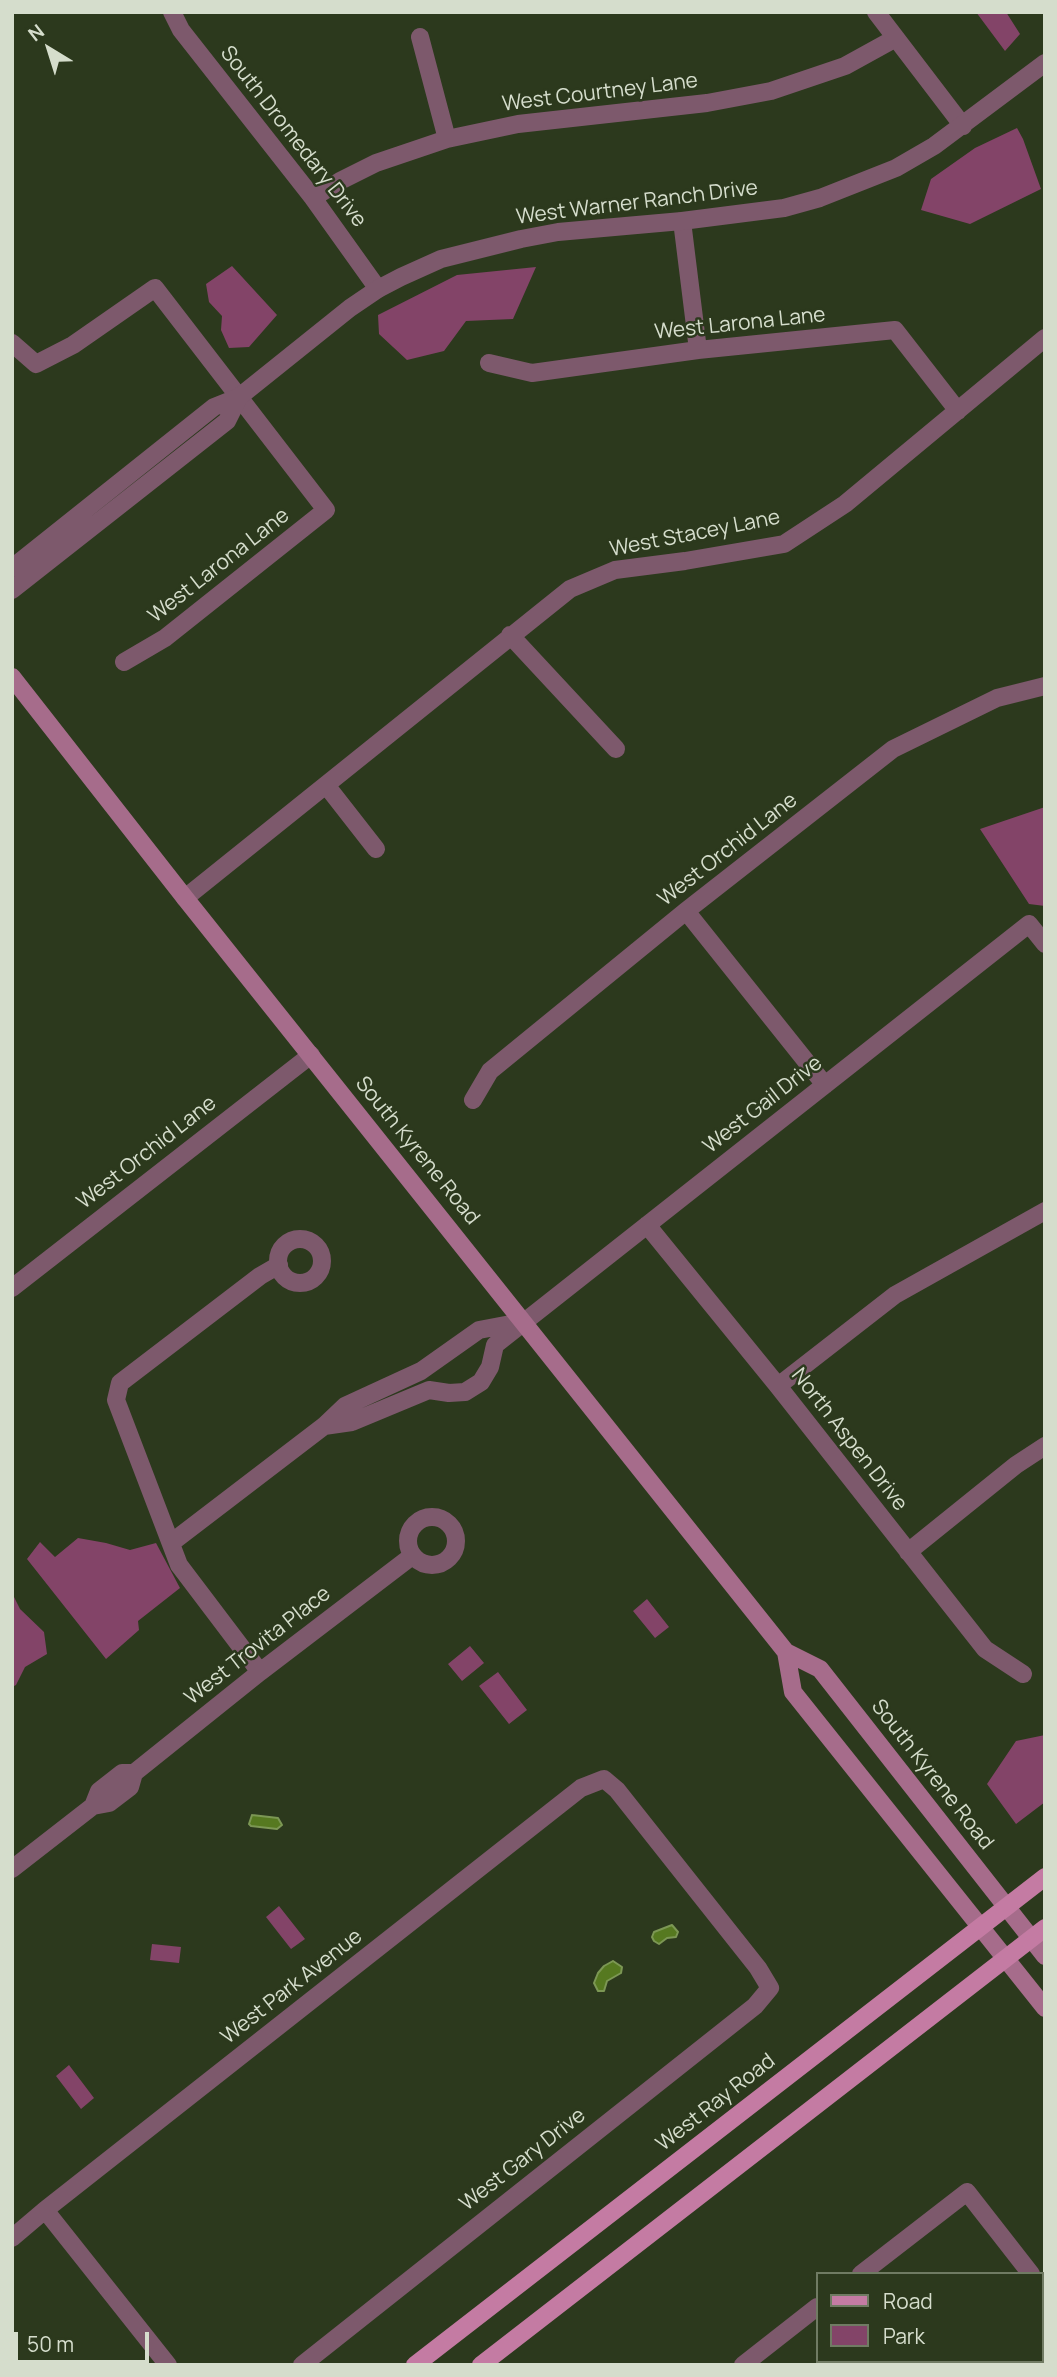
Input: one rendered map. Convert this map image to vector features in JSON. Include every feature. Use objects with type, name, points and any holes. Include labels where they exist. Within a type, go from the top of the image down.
[{"type":"main road","name":"South Kyrene Road","points":[[12,677],[786,1652],[820,1669],[1007,1907],[1038,1933],[1045,1956]]},
{"type":"main road","name":"South Kyrene Road","points":[[786,1652],[793,1692],[1045,2008]]},
{"type":"main road","name":"West Ray Road","points":[[415,2365],[1045,1877]]},
{"type":"main road","points":[[481,2365],[1038,1933]]},
{"type":"street","name":"South Dromedary Drive","points":[[172,12],[181,30],[313,198],[378,289]]},
{"type":"street","points":[[876,12],[962,126]]},
{"type":"street","points":[[420,37],[447,139]]},
{"type":"street","name":"West Courtney Lane","points":[[313,198],[376,163],[447,139],[518,124],[707,103],[771,91],[845,66],[894,39]]},
{"type":"street","name":"West Warner Ranch Drive","points":[[12,590],[214,407],[239,397],[350,308],[378,289],[441,259],[491,245],[558,232],[682,221],[784,208],[820,198],[896,168],[934,146],[1045,62]]},
{"type":"street","points":[[682,221],[698,350]]},
{"type":"street","points":[[12,343],[36,364],[73,345],[155,288],[239,397]]},
{"type":"street","name":"West Larona Lane","points":[[489,363],[532,373],[698,350],[895,330],[958,411]]},
{"type":"street","name":"West Stacey Lane","points":[[185,898],[570,589],[615,570],[783,544],[845,504],[1045,338]]},
{"type":"street","name":"West Larona Lane","points":[[124,662],[165,638],[326,510],[239,397]]},
{"type":"street","name":"West Warner Ranch Drive","points":[[12,568],[116,497]]},
{"type":"street","points":[[510,635],[615,749]]},
{"type":"street","name":"West Orchid Lane","points":[[473,1100],[490,1072],[686,911],[893,749],[998,698],[1045,686]]},
{"type":"street","points":[[326,785],[376,849]]},
{"type":"street","points":[[686,911],[825,1085]]},
{"type":"street","name":"West Gail Drive","points":[[324,1426],[352,1422],[429,1390],[465,1392],[481,1382],[490,1367],[495,1345],[1029,923],[1045,944]]},
{"type":"street","name":"West Orchid Lane","points":[[12,1288],[311,1055]]},
{"type":"street","points":[[778,1386],[895,1295],[1045,1211]]},
{"type":"street","name":"North Aspen Drive","points":[[647,1225],[778,1386],[985,1650],[1023,1674]]},
{"type":"street","points":[[260,1672],[179,1565],[116,1399],[120,1383],[260,1276],[279,1265]]},
{"type":"street","name":"West Gail Drive","points":[[171,1543],[324,1426],[345,1406],[421,1371],[479,1330],[525,1322]]},
{"type":"street","points":[[908,1552],[1016,1465],[1045,1446]]},
{"type":"street","name":"West Trovita Place","points":[[12,1869],[93,1806],[109,1803],[130,1787],[134,1773],[412,1556]]},
{"type":"street","name":"West Gary Drive","points":[[302,2365],[755,2006],[770,1988],[758,1968],[650,1831],[617,1790],[604,1779]]},
{"type":"street","name":"West Park Avenue","points":[[12,2238],[582,1788],[604,1779]]},
{"type":"street","points":[[864,2272],[967,2192],[1029,2272]]},
{"type":"street","points":[[45,2210],[169,2365]]},
{"type":"street","points":[[743,2365],[816,2309]]},
{"type":"green space","points":[[976,12],[1006,12],[1020,34],[1005,51]]},
{"type":"green space","points":[[1017,128],[1041,189],[970,224],[921,210],[931,179],[975,148]]},
{"type":"green space","points":[[232,266],[277,315],[249,347],[229,348],[221,330],[222,316],[209,302],[206,284]]},
{"type":"green space","points":[[536,267],[513,319],[466,321],[444,351],[407,360],[379,334],[378,315],[457,275]]},
{"type":"green space","points":[[1045,807],[1045,906],[1029,904],[980,829]]},
{"type":"green space","points":[[78,1538],[130,1550],[156,1543],[180,1588],[138,1621],[139,1630],[106,1659],[27,1559],[40,1542],[55,1557]]},
{"type":"green space","points":[[12,1593],[20,1609],[44,1632],[47,1654],[25,1667],[16,1685],[12,1687]]},
{"type":"green space","points":[[647,1599],[669,1627],[655,1638],[633,1611]]},
{"type":"green space","points":[[470,1646],[484,1663],[462,1681],[448,1664]]},
{"type":"green space","points":[[498,1672],[527,1710],[509,1724],[479,1686]]},
{"type":"green space","points":[[1045,1735],[1045,1802],[1016,1824],[987,1784],[1016,1741]]},
{"type":"green space","points":[[279,1906],[305,1939],[291,1949],[266,1917]]},
{"type":"green space","points":[[152,1944],[181,1947],[179,1963],[150,1960]]},
{"type":"green space","points":[[69,2065],[94,2098],[81,2109],[56,2076]]},
{"type":"shaded area","points":[[252,1815],[278,1818],[282,1825],[277,1829],[251,1826],[249,1824]]},
{"type":"shaded area","points":[[672,1925],[678,1932],[676,1937],[667,1938],[659,1944],[654,1941],[654,1932]]},
{"type":"shaded area","points":[[613,1961],[622,1967],[621,1973],[607,1981],[604,1991],[598,1991],[594,1983],[598,1973]]}]
